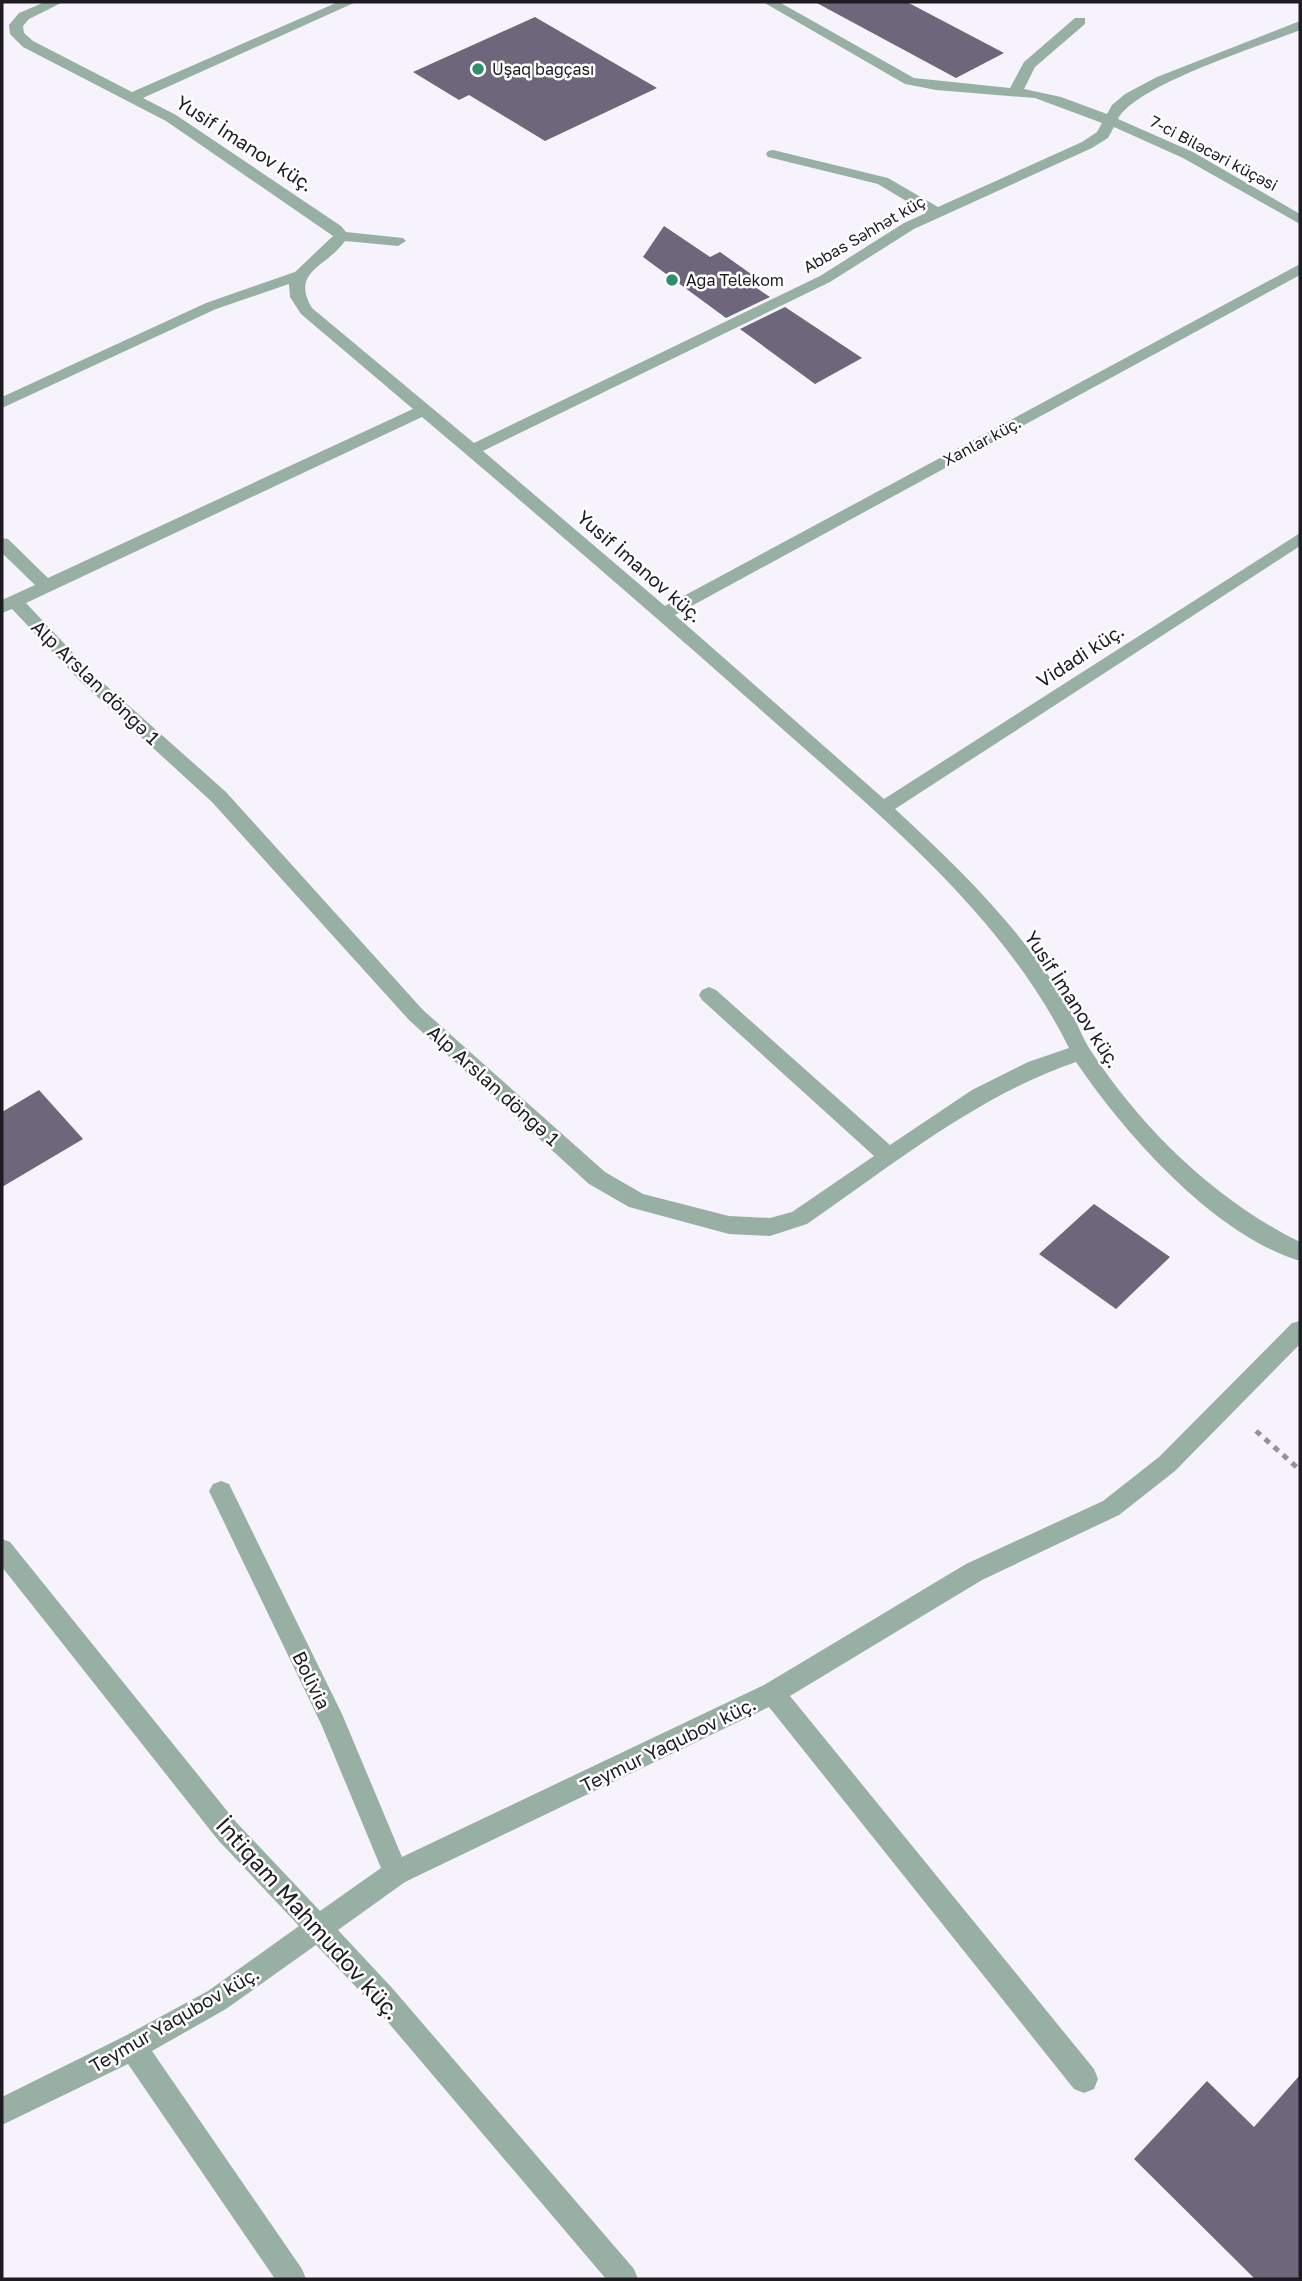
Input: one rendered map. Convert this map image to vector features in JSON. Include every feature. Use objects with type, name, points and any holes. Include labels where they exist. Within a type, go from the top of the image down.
[{"type":"street","name":"Yusif İmanov küç.","points":[[56,2],[9,25],[28,44],[133,97],[205,140],[327,222],[341,236]]},
{"type":"street","points":[[133,97],[349,2]]},
{"type":"street","name":"7-ci Biləcəri küçəsi","points":[[770,2],[910,81],[936,86],[1015,92],[1056,100],[1145,134],[1188,155],[1300,220]]},
{"type":"street","points":[[1015,92],[1029,65],[1042,51],[1080,21]]},
{"type":"street","name":"Abbas Səhhət küç","points":[[472,450],[825,279],[897,233],[937,213],[1087,145],[1102,135],[1117,108],[1130,97],[1162,80],[1300,24]]},
{"type":"street","points":[[773,154],[883,181],[937,213]]},
{"type":"street","points":[[2,403],[211,306],[298,276],[337,246],[341,236],[398,241]]},
{"type":"street","name":"Xanlar küç.","points":[[664,614],[1300,269]]},
{"type":"street","name":"Yusif İmanov küç.","points":[[298,276],[295,285],[296,298],[306,311],[664,614],[883,808],[963,886],[996,923],[1064,1016],[1081,1052],[1110,1094],[1161,1151],[1227,1210],[1274,1241],[1300,1252]]},
{"type":"street","points":[[9,605],[424,410]]},
{"type":"street","name":"Vidadi küç.","points":[[883,808],[1300,538]]},
{"type":"street","points":[[2,543],[47,587]]},
{"type":"street","name":"Alp Arslan döngə 1","points":[[9,605],[219,797],[416,1015],[597,1178],[637,1201],[729,1225],[770,1227],[799,1218],[979,1096],[1035,1069],[1081,1052]]},
{"type":"street","points":[[709,995],[889,1157]]},
{"type":"street","name":"Teymur Yaqubov küç.","points":[[2,2111],[133,2047],[217,2000],[396,1874],[773,1693],[974,1572],[1111,1508],[1167,1464],[1300,1330]]},
{"type":"street","name":"Bolivia","points":[[221,1491],[333,1721],[396,1874]]},
{"type":"street","name":"İntiqam Mahmudov küç.","points":[[2,1549],[227,1831],[384,1998],[624,2279]]},
{"type":"street","points":[[773,1693],[1084,2079]]},
{"type":"street","points":[[133,2047],[292,2279]]},
{"type":"path","points":[[1227,1406],[1300,1470]]},
{"type":"building","points":[[815,2],[907,2],[1004,53],[956,78]]},
{"type":"building","name":"Uşaq bağçası","points":[[535,17],[657,88],[545,141],[469,95],[459,100],[413,72]]},
{"type":"building","points":[[664,226],[710,257],[720,252],[761,281],[752,285],[770,297],[726,318],[643,257]]},
{"type":"building","points":[[785,307],[862,358],[815,384],[740,329]]},
{"type":"building","points":[[39,1090],[83,1139],[2,1187],[2,1112]]},
{"type":"building","points":[[1094,1204],[1170,1257],[1116,1309],[1039,1254]]},
{"type":"building","points":[[1300,2075],[1300,2279],[1255,2279],[1134,2159],[1207,2081],[1254,2127]]},
{"type":"place","name":"Uşaq bağçası","points":[[478,69]]},
{"type":"place","name":"Ağa Telekom","points":[[672,280]]}]
